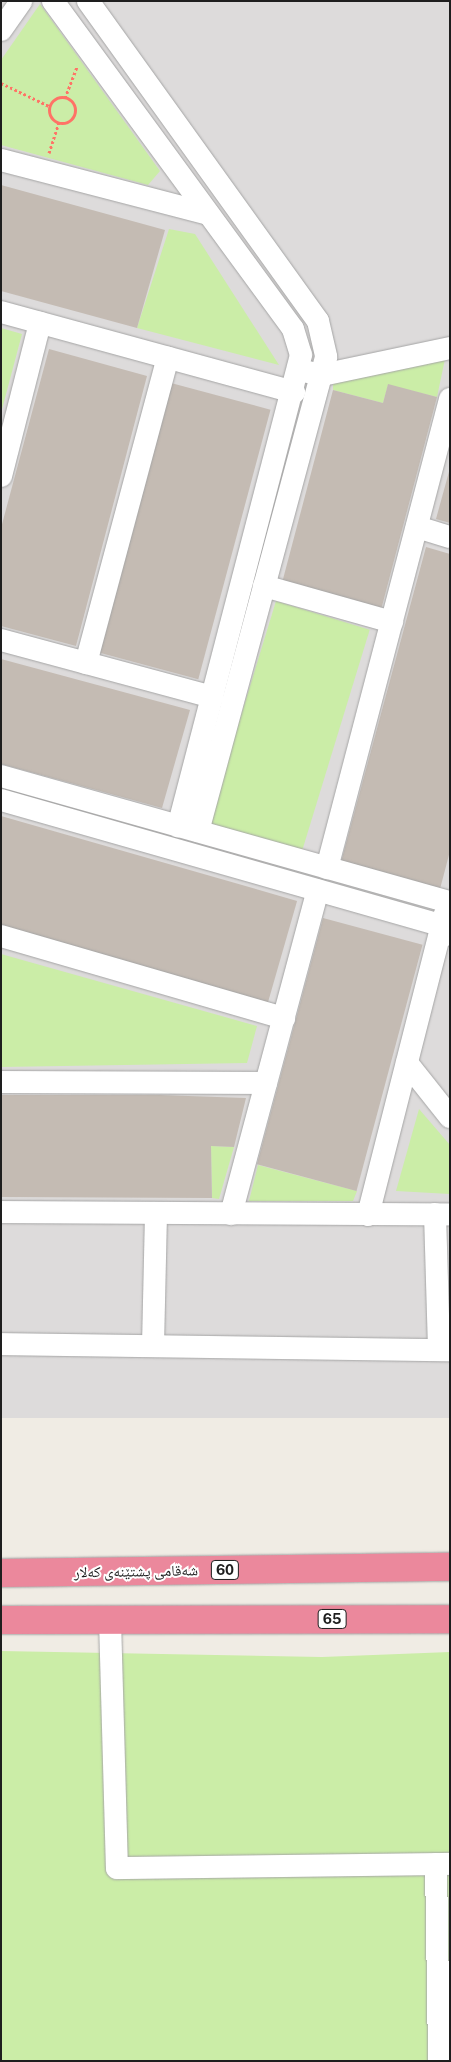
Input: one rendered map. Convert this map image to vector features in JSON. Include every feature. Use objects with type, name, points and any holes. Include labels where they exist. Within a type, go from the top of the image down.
[{"type":"highway","name":"شەقامی پشتێنەی کەلار","points":[[1,1573],[450,1567]]},
{"type":"highway","name":"65","points":[[1,1620],[450,1619]]},
{"type":"street","points":[[1,30],[21,1]]},
{"type":"street","points":[[53,1],[293,329],[300,370],[294,392],[264,586],[188,829]]},
{"type":"street","points":[[88,1],[318,321],[326,357],[322,375],[277,497],[212,697],[188,829]]},
{"type":"street","points":[[1,160],[208,214]]},
{"type":"street","points":[[1,312],[294,392]]},
{"type":"street","points":[[1,476],[40,323]]},
{"type":"street","points":[[300,370],[322,375],[450,348]]},
{"type":"street","points":[[86,663],[168,358]]},
{"type":"street","points":[[326,868],[450,399]]},
{"type":"street","points":[[417,528],[450,537]]},
{"type":"street","points":[[264,586],[392,622]]},
{"type":"street","points":[[1,640],[212,697]]},
{"type":"street","points":[[1,776],[326,868],[449,898],[446,930],[407,1063],[368,1215]]},
{"type":"street","points":[[1,800],[318,890],[446,930]]},
{"type":"street","points":[[231,1214],[318,890]]},
{"type":"street","points":[[1,936],[284,1018]]},
{"type":"street","points":[[407,1063],[450,1117]]},
{"type":"street","points":[[1,1082],[266,1083]]},
{"type":"street","points":[[1,1212],[442,1214],[444,1350],[1,1344]]},
{"type":"street","points":[[153,1346],[156,1214]]},
{"type":"street","points":[[110,1620],[117,1868],[443,1864],[439,2061]]},
{"type":"path","points":[[65,98],[85,45]]},
{"type":"path","points":[[1,83],[49,106]]},
{"type":"path","points":[[65,98],[74,111],[67,121],[59,122],[50,115],[49,106],[54,100],[65,98]]},
{"type":"path","points":[[43,171],[59,122]]},
{"type":"shaded area","points":[[1,1],[450,1],[450,1418],[1,1418]]},
{"type":"green space","points":[[40,4],[160,171],[148,185],[1,145],[1,60]]},
{"type":"green space","points":[[169,229],[195,234],[279,365],[137,328]]},
{"type":"green space","points":[[1,328],[22,334],[1,413]]},
{"type":"green space","points":[[445,359],[437,397],[388,385],[383,403],[333,390],[333,382]]},
{"type":"green space","points":[[276,601],[370,630],[302,852],[208,823]]},
{"type":"green space","points":[[1,954],[257,1026],[247,1063],[1,1067]]},
{"type":"green space","points":[[419,1109],[450,1145],[450,1194],[396,1191]]},
{"type":"green space","points":[[211,1146],[234,1147],[219,1199],[212,1198]]},
{"type":"green space","points":[[258,1165],[357,1191],[353,1201],[249,1201]]},
{"type":"green space","points":[[1,1651],[322,1657],[450,1652],[450,2061],[1,2061]]},
{"type":"building","points":[[1,185],[165,230],[137,328],[1,291]]},
{"type":"building","points":[[49,349],[147,376],[76,646],[1,626],[1,528]]},
{"type":"building","points":[[171,383],[270,410],[198,679],[99,652]]},
{"type":"building","points":[[388,384],[437,397],[381,610],[282,583],[333,390],[383,403]]},
{"type":"building","points":[[450,468],[450,523],[436,519]]},
{"type":"building","points":[[426,547],[450,554],[450,851],[440,889],[341,862]]},
{"type":"building","points":[[1,659],[190,710],[162,808],[1,764]]},
{"type":"building","points":[[1,816],[297,901],[268,1004],[1,927]]},
{"type":"building","points":[[323,918],[422,945],[356,1191],[257,1164]]},
{"type":"building","points":[[1,1095],[159,1095],[246,1098],[234,1147],[211,1146],[212,1198],[1,1197]]}]
